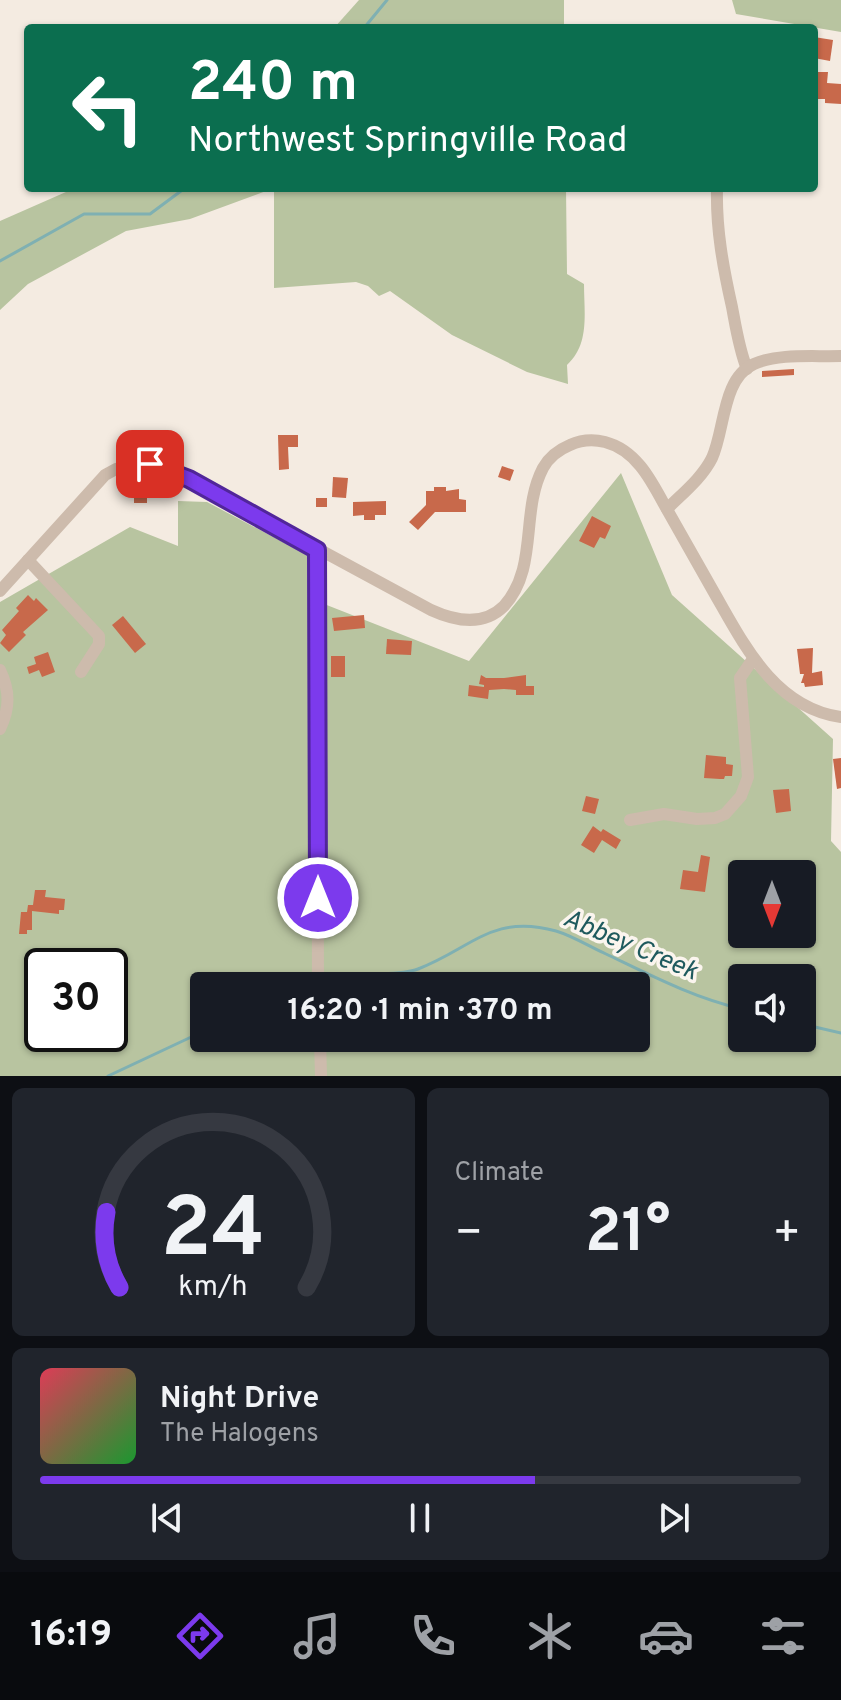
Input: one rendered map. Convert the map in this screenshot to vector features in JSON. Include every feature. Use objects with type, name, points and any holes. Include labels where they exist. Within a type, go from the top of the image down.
[{"type":"street","points":[[717,192],[722,258],[740,352],[747,369]]},
{"type":"street","points":[[667,509],[705,470],[716,447],[732,392],[747,369],[766,361],[841,356]]},
{"type":"street","points":[[0,591],[105,475],[137,463],[162,468],[189,479],[431,610],[460,621],[476,620],[497,612],[511,598],[521,579],[538,480],[551,456],[562,448],[588,440],[617,446],[639,464],[753,659],[780,689],[817,711],[841,717]]},
{"type":"street","points":[[317,550],[318,972]]},
{"type":"street","points":[[28,560],[99,636],[99,644],[81,672]]},
{"type":"street","points":[[630,820],[664,814],[697,819],[715,818],[733,807],[746,784],[740,678],[753,659]]},
{"type":"street","points":[[0,670],[9,696],[0,729]]},
{"type":"street","points":[[320,1052],[321,1076]]},
{"type":"green space","points":[[359,0],[564,0],[564,24],[338,24]]},
{"type":"green space","points":[[732,0],[841,0],[841,32],[818,28],[818,24],[794,24],[736,14]]},
{"type":"green space","points":[[66,192],[263,192],[190,219],[126,231],[28,284],[0,310],[0,221]]},
{"type":"green space","points":[[274,192],[566,192],[567,274],[584,284],[584,328],[579,348],[567,365],[568,384],[527,372],[452,335],[390,291],[379,296],[368,286],[356,282],[274,288]]},
{"type":"green space","points":[[621,473],[672,595],[833,739],[831,841],[841,852],[841,1076],[0,1076],[0,602],[130,527],[178,546],[178,501],[207,502],[313,558],[314,600],[469,661]]},
{"type":"building","points":[[818,38],[833,40],[830,61],[818,59]]},
{"type":"building","points":[[818,72],[828,72],[827,83],[841,84],[841,104],[825,103],[825,99],[818,99]]},
{"type":"building","points":[[794,369],[794,375],[762,377],[762,371]]},
{"type":"building","points":[[278,435],[298,435],[298,447],[288,447],[289,469],[279,470]]},
{"type":"building","points":[[502,466],[514,470],[510,481],[498,477]]},
{"type":"building","points":[[333,477],[348,478],[346,498],[332,497]]},
{"type":"building","points":[[128,482],[147,482],[147,503],[134,503],[134,495],[128,495]]},
{"type":"building","points":[[434,487],[446,487],[446,491],[459,489],[459,499],[466,500],[466,512],[435,512],[418,530],[409,522],[426,505],[426,491],[434,491]]},
{"type":"building","points":[[316,498],[327,498],[327,507],[316,507]]},
{"type":"building","points":[[386,501],[386,515],[375,515],[375,520],[364,520],[364,515],[353,516],[353,502]]},
{"type":"building","points":[[592,516],[611,526],[605,539],[600,537],[594,548],[579,541]]},
{"type":"building","points":[[28,595],[48,610],[23,632],[26,635],[9,652],[0,643],[6,635],[2,630]]},
{"type":"building","points":[[364,615],[365,628],[334,631],[332,618]]},
{"type":"building","points":[[123,616],[146,644],[135,653],[112,625]]},
{"type":"building","points":[[387,639],[412,641],[411,655],[386,654]]},
{"type":"building","points":[[813,648],[812,673],[822,671],[823,685],[805,687],[801,683],[804,674],[800,674],[797,649]]},
{"type":"building","points":[[48,652],[55,672],[42,677],[39,670],[29,674],[27,667],[36,664],[34,657]]},
{"type":"building","points":[[331,656],[345,656],[345,677],[331,677]]},
{"type":"building","points":[[481,675],[504,678],[526,675],[526,686],[534,686],[534,695],[516,695],[516,690],[504,689],[489,690],[488,699],[468,696],[469,685],[484,687],[479,684]]},
{"type":"building","points":[[706,755],[726,757],[726,764],[733,765],[732,776],[725,776],[724,779],[704,778]]},
{"type":"building","points":[[841,758],[841,788],[837,789],[833,759]]},
{"type":"building","points":[[789,789],[791,811],[776,813],[773,790]]},
{"type":"building","points":[[586,796],[599,799],[595,814],[582,811]]},
{"type":"building","points":[[593,826],[621,840],[616,849],[602,840],[594,853],[581,845]]},
{"type":"building","points":[[701,855],[710,857],[705,892],[680,889],[683,870],[698,872]]},
{"type":"building","points":[[35,890],[46,890],[45,897],[65,899],[64,910],[59,910],[59,914],[32,911],[32,930],[19,934],[21,912],[27,912],[28,905],[33,905]]},
{"type":"waterway","points":[[367,24],[387,0]]},
{"type":"waterway","points":[[0,261],[84,214],[150,214],[180,192]]},
{"type":"waterway","name":"Abbey Creek","points":[[405,972],[437,961],[483,936],[515,927],[534,927],[562,933],[644,972]]},
{"type":"waterway","name":"Abbey Creek","points":[[650,975],[728,1005]]},
{"type":"waterway","name":"Abbey Creek","points":[[816,1027],[841,1033]]},
{"type":"waterway","name":"Abbey Creek","points":[[108,1076],[190,1038]]},
{"type":"route","points":[[150,464],[189,479],[317,550],[318,898]]}]
